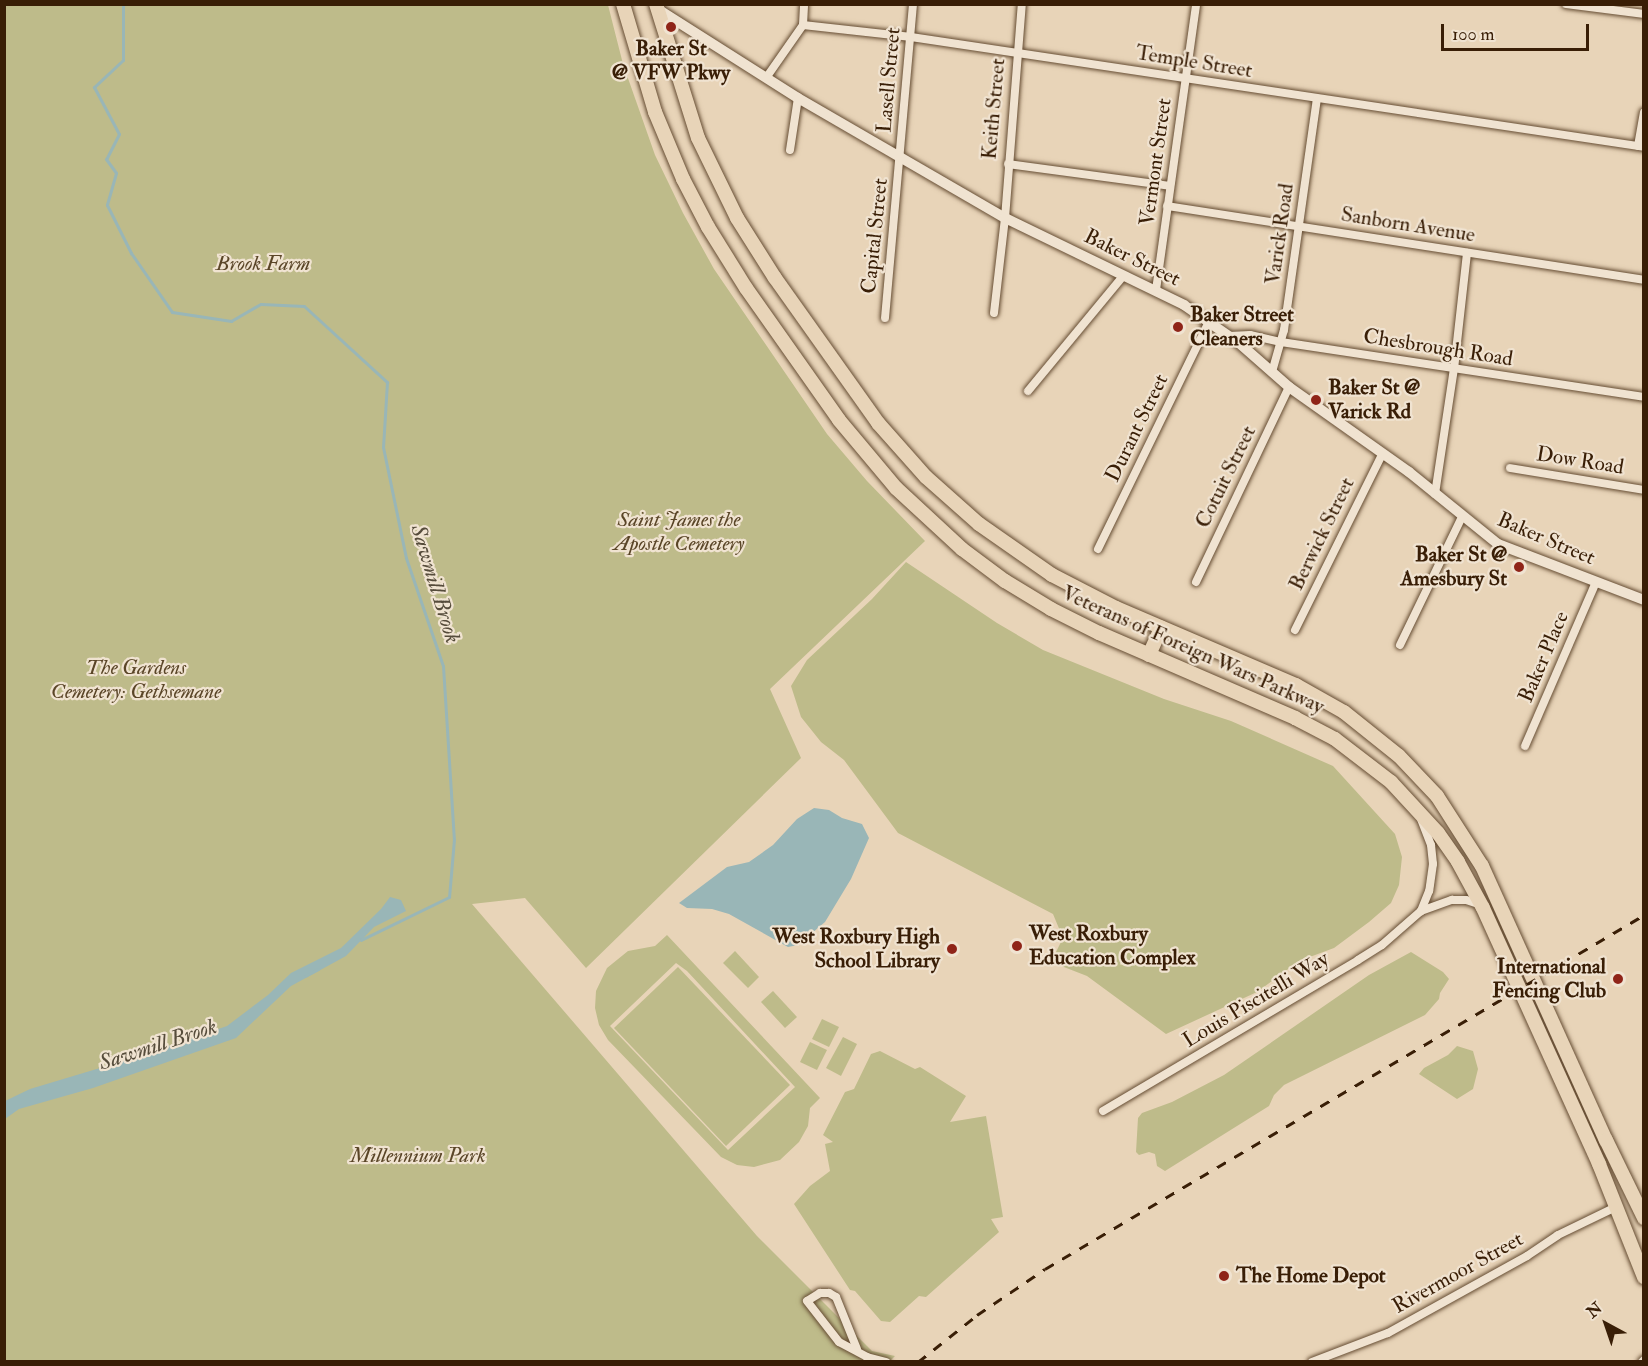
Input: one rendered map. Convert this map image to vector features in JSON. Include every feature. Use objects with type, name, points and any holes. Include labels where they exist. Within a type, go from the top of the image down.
[{"type":"highway","name":"Veterans of Foreign Wars Parkway","points":[[623,4],[655,112],[699,211],[746,288],[860,448],[927,519],[990,570],[1067,618],[1327,734],[1371,764],[1416,807],[1452,853],[1481,905],[1616,1207],[1644,1277]]},
{"type":"highway","name":"Veterans of Foreign Wars Parkway","points":[[656,6],[698,138],[728,203],[780,286],[890,437],[952,502],[1007,546],[1083,592],[1296,685],[1328,702],[1386,744],[1437,796],[1482,866],[1605,1140],[1644,1218]]},
{"type":"highway","points":[[1149,655],[1161,628]]},
{"type":"street","points":[[766,78],[803,25],[804,4]]},
{"type":"street","name":"Lasell Street","points":[[901,158],[914,4]]},
{"type":"street","name":"Keith Street","points":[[994,313],[1005,218],[1022,4]]},
{"type":"street","name":"Vermont Street","points":[[1156,290],[1196,4]]},
{"type":"street","points":[[1566,4],[1644,14]]},
{"type":"street","name":"Baker Street","points":[[656,6],[798,98],[1005,218],[1156,290],[1208,322],[1289,387],[1435,494],[1498,544],[1644,600]]},
{"type":"street","name":"Temple Street","points":[[803,25],[911,37],[1641,146]]},
{"type":"street","points":[[789,150],[798,98]]},
{"type":"street","name":"Varick Road","points":[[1272,372],[1281,342],[1317,99]]},
{"type":"street","points":[[1641,146],[1644,112]]},
{"type":"street","name":"Capital Street","points":[[885,318],[901,158]]},
{"type":"street","points":[[1008,164],[1170,186]]},
{"type":"street","name":"Sanborn Avenue","points":[[1167,206],[1644,280]]},
{"type":"street","points":[[1435,494],[1454,369],[1467,253]]},
{"type":"street","points":[[1028,391],[1123,276]]},
{"type":"street","name":"Durant Street","points":[[1098,549],[1208,322]]},
{"type":"street","name":"Chesbrough Road","points":[[1228,336],[1250,335],[1281,342],[1644,397]]},
{"type":"street","name":"Cotuit Street","points":[[1196,582],[1289,387]]},
{"type":"street","name":"Berwick Street","points":[[1295,630],[1382,455]]},
{"type":"street","name":"Dow Road","points":[[1510,468],[1644,490]]},
{"type":"street","points":[[1400,645],[1462,517]]},
{"type":"street","name":"Baker Place","points":[[1525,746],[1596,582]]},
{"type":"street","name":"Louis Piscitelli Way","points":[[1416,807],[1431,845],[1433,864],[1429,891],[1421,910]]},
{"type":"street","name":"Louis Piscitelli Way","points":[[1103,1111],[1382,945],[1421,910],[1452,900],[1466,900],[1481,905]]},
{"type":"street","name":"Rivermoor Street","points":[[1312,1362],[1388,1333],[1527,1256],[1558,1235],[1616,1207]]},
{"type":"street","points":[[857,1349],[836,1298],[829,1293],[820,1293],[807,1301],[839,1342],[857,1349],[867,1357],[886,1362]]},
{"type":"green space","points":[[5,5],[608,5],[623,64],[655,155],[714,269],[827,434],[867,481],[925,541],[770,689],[801,758],[586,968],[525,898],[472,904],[757,1236],[872,1351],[895,1356],[889,1362],[5,1362]]},
{"type":"green space","points":[[906,562],[997,623],[1043,650],[1164,699],[1231,721],[1333,766],[1395,834],[1402,857],[1399,885],[1391,903],[1334,948],[1299,961],[1257,992],[1166,1034],[1087,976],[1051,962],[1063,938],[1053,914],[898,833],[844,760],[821,742],[801,717],[791,686],[807,660],[872,599]]},
{"type":"green space","points":[[667,935],[820,1098],[810,1108],[808,1126],[799,1142],[780,1160],[754,1167],[737,1165],[721,1157],[608,1040],[599,1025],[595,1008],[596,991],[607,968],[628,951],[655,946]],"holes":[[[676,963],[687,971],[795,1087],[728,1150],[610,1026]]]},
{"type":"green space","points":[[735,951],[759,977],[748,988],[723,963]]},
{"type":"green space","points":[[1411,952],[1443,972],[1449,979],[1439,999],[1425,1015],[1284,1085],[1274,1095],[1269,1106],[1165,1171],[1157,1166],[1155,1154],[1149,1152],[1139,1155],[1136,1152],[1138,1118],[1142,1113],[1172,1102],[1224,1075],[1369,975]]},
{"type":"green space","points":[[678,967],[790,1085],[726,1146],[614,1028]]},
{"type":"green space","points":[[773,991],[797,1017],[785,1028],[761,1002]]},
{"type":"green space","points":[[822,1019],[839,1027],[829,1047],[812,1039]]},
{"type":"green space","points":[[843,1037],[857,1044],[841,1076],[826,1068]]},
{"type":"green space","points":[[810,1042],[827,1050],[817,1070],[800,1062]]},
{"type":"green space","points":[[1457,1046],[1473,1051],[1478,1069],[1473,1089],[1457,1099],[1419,1074],[1424,1068],[1448,1055]]},
{"type":"green space","points":[[880,1051],[915,1069],[920,1067],[966,1096],[950,1122],[986,1116],[1003,1217],[991,1219],[999,1232],[926,1297],[919,1296],[890,1322],[881,1321],[855,1291],[850,1290],[794,1204],[810,1186],[830,1171],[825,1144],[833,1142],[823,1135],[845,1092],[854,1089],[871,1054]]},
{"type":"water","points":[[814,808],[829,810],[842,818],[862,824],[869,838],[851,879],[825,922],[798,945],[788,947],[729,914],[712,909],[687,908],[679,903],[727,867],[749,862],[773,845],[797,819]]},
{"type":"water","points":[[390,897],[401,900],[406,911],[374,927],[346,956],[291,986],[236,1038],[93,1088],[19,1109],[5,1119],[5,1101],[30,1089],[130,1059],[227,1026],[268,995],[291,973],[341,948],[381,909]]},
{"type":"waterway","name":"Sawmill Brook","points":[[123,4],[123,60],[94,87],[119,134],[106,159],[116,173],[107,205],[131,253],[172,312],[231,321],[261,304],[304,306],[387,382],[383,447],[406,558],[443,666],[454,839],[449,897],[361,940]]},
{"type":"waterway","name":"Sawmill Brook","points":[[305,976],[318,969]]},
{"type":"railway","points":[[918,1362],[977,1315],[1045,1269],[1644,915]]},
{"type":"place","name":"Baker St @ VFW Pkwy","points":[[671,27]]},
{"type":"place","name":"Baker Street Cleaners","points":[[1178,327]]},
{"type":"place","name":"Baker St @ Varick Rd","points":[[1316,400]]},
{"type":"place","name":"Baker St @ Amesbury St","points":[[1519,567]]},
{"type":"place","name":"West Roxbury Education Complex","points":[[1017,946]]},
{"type":"place","name":"West Roxbury High School Library","points":[[952,949]]},
{"type":"place","name":"International Fencing Club","points":[[1618,979]]},
{"type":"place","name":"The Home Depot","points":[[1224,1276]]},
{"type":"park label","name":"Brook Farm","points":[[263,264]]},
{"type":"park label","name":"Saint James the Apostle Cemetery","points":[[679,532]]},
{"type":"park label","name":"The Gardens Cemetery: Gethsemane","points":[[136,680]]},
{"type":"park label","name":"Millennium Park","points":[[418,1156]]}]
